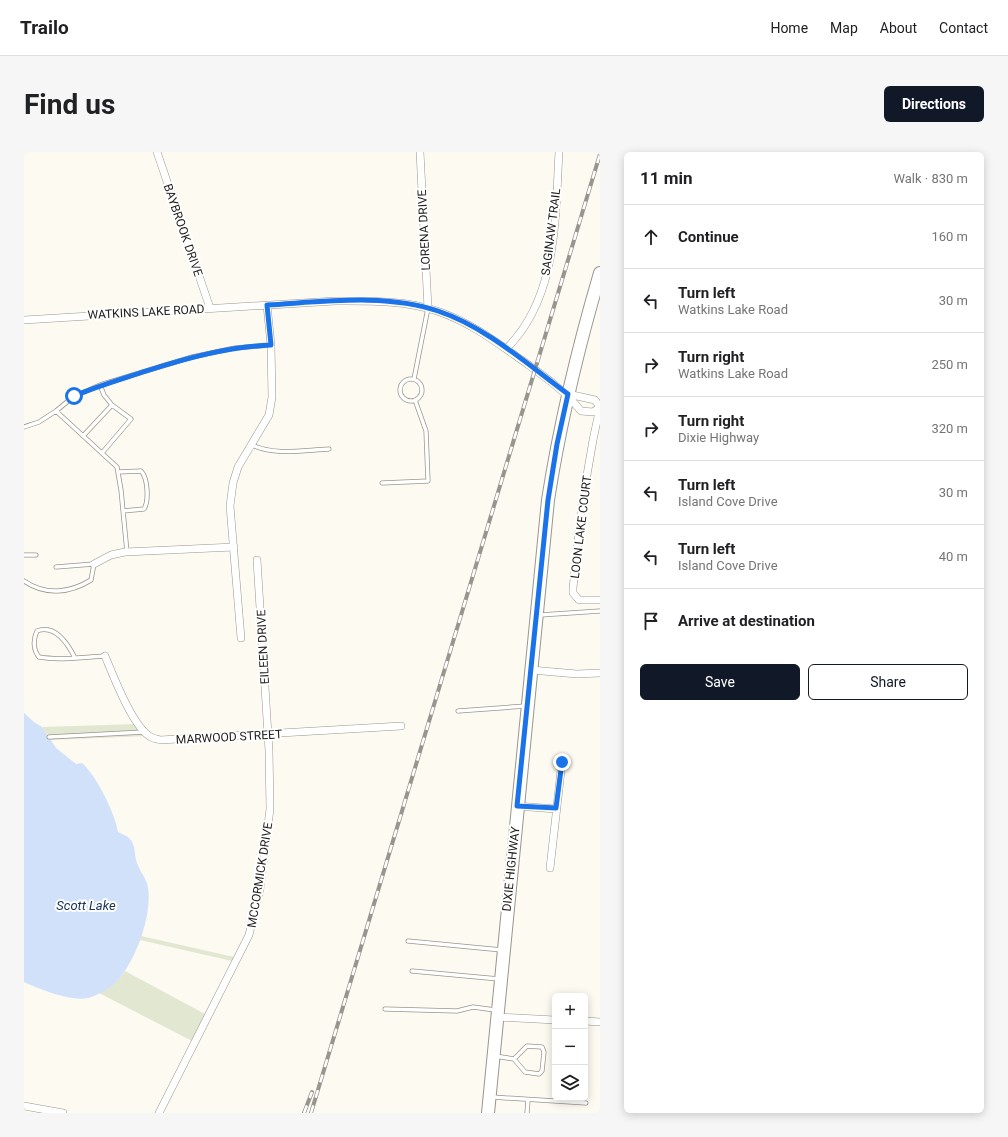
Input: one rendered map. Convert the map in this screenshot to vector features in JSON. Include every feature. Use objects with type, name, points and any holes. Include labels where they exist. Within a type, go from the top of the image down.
[{"type":"main road","name":"DIXIE HIGHWAY","points":[[488,1113],[496,1014],[548,500],[557,444],[576,355],[600,273]]},
{"type":"street","name":"BAYBROOK DRIVE","points":[[157,152],[210,308]]},
{"type":"street","name":"LORENA DRIVE","points":[[420,152],[428,308]]},
{"type":"street","name":"SAGINAW TRAIL","points":[[506,349],[518,337],[535,311],[548,272],[552,245],[559,152]]},
{"type":"street","name":"WATKINS LAKE ROAD","points":[[24,320],[210,308],[378,301],[437,310],[468,324],[506,349],[568,394],[581,410],[594,412],[600,407],[595,400],[568,394]]},
{"type":"street","points":[[241,638],[230,506],[233,484],[238,466],[269,415],[272,397],[271,345],[267,305]]},
{"type":"street","name":"LOON LAKE COURT","points":[[600,407],[592,440],[582,504],[573,593],[579,600],[600,600]]},
{"type":"street","points":[[94,564],[111,555],[127,552],[234,547]]},
{"type":"street","name":"EILEEN DRIVE","points":[[258,560],[267,735]]},
{"type":"street","name":"MARWOOD STREET","points":[[105,656],[122,696],[134,718],[151,737],[172,741],[401,726]]},
{"type":"street","points":[[531,670],[577,674],[600,674]]},
{"type":"street","name":"MCCORMICK DRIVE","points":[[159,1113],[250,935],[260,889],[269,825],[269,751],[267,735]]},
{"type":"street","points":[[550,868],[562,762]]},
{"type":"street","points":[[517,806],[556,808]]},
{"type":"street","points":[[496,1014],[552,1020]]},
{"type":"street","points":[[588,1021],[600,1022]]},
{"type":"street","points":[[24,1106],[63,1113]]},
{"type":"lane","points":[[414,379],[428,308]]},
{"type":"lane","points":[[24,427],[39,422],[56,412],[73,397],[100,385],[192,357],[235,348],[271,345]]},
{"type":"lane","points":[[414,379],[422,387],[421,395],[415,400],[404,399],[400,390],[404,381],[414,379]]},
{"type":"lane","points":[[100,385],[104,395],[112,405],[131,419],[102,453]]},
{"type":"lane","points":[[382,482],[428,481],[426,431],[415,400]]},
{"type":"lane","points":[[83,436],[112,405]]},
{"type":"lane","points":[[56,412],[117,467],[127,552]]},
{"type":"lane","points":[[252,444],[261,448],[276,451],[329,449]]},
{"type":"lane","points":[[118,472],[141,471],[144,474],[148,504],[144,509],[123,511]]},
{"type":"lane","points":[[24,556],[36,554]]},
{"type":"lane","points":[[24,581],[54,592],[69,590],[91,580],[94,564],[56,567]]},
{"type":"lane","points":[[537,615],[600,611]]},
{"type":"lane","points":[[75,658],[57,634],[50,631],[37,631],[35,637],[35,650],[39,657],[75,658],[105,656]]},
{"type":"lane","points":[[458,711],[528,705]]},
{"type":"lane","points":[[49,737],[145,731]]},
{"type":"lane","points":[[408,941],[503,950]]},
{"type":"lane","points":[[412,971],[500,979]]},
{"type":"lane","points":[[385,1009],[457,1011],[473,1007],[496,1014]]},
{"type":"lane","points":[[492,1056],[514,1059],[525,1072],[539,1074],[542,1071],[544,1052],[542,1048],[527,1046],[514,1059]]},
{"type":"lane","points":[[489,1097],[586,1103]]},
{"type":"lane","points":[[527,1113],[528,1100]]},
{"type":"green space","points":[[137,724],[147,736],[51,740],[42,727]]},
{"type":"green space","points":[[141,936],[234,957],[232,961],[140,940]]},
{"type":"green space","points":[[125,971],[205,1014],[192,1041],[99,993],[120,978]]},
{"type":"water","name":"Scott Lake","points":[[24,713],[42,727],[56,748],[76,764],[82,763],[93,776],[109,805],[118,832],[128,837],[133,843],[137,863],[148,888],[148,911],[142,935],[126,970],[113,985],[88,998],[81,999],[65,997],[24,982]]},
{"type":"railway","points":[[311,1113],[600,154]]},
{"type":"railway","points":[[304,1113],[312,1092]]},
{"type":"route","points":[[74,396],[100,385],[192,357],[235,348],[271,345],[267,305],[335,301],[378,301],[408,304],[437,310],[473,326],[568,394],[557,444],[548,500],[517,806],[556,808],[562,762]]}]
